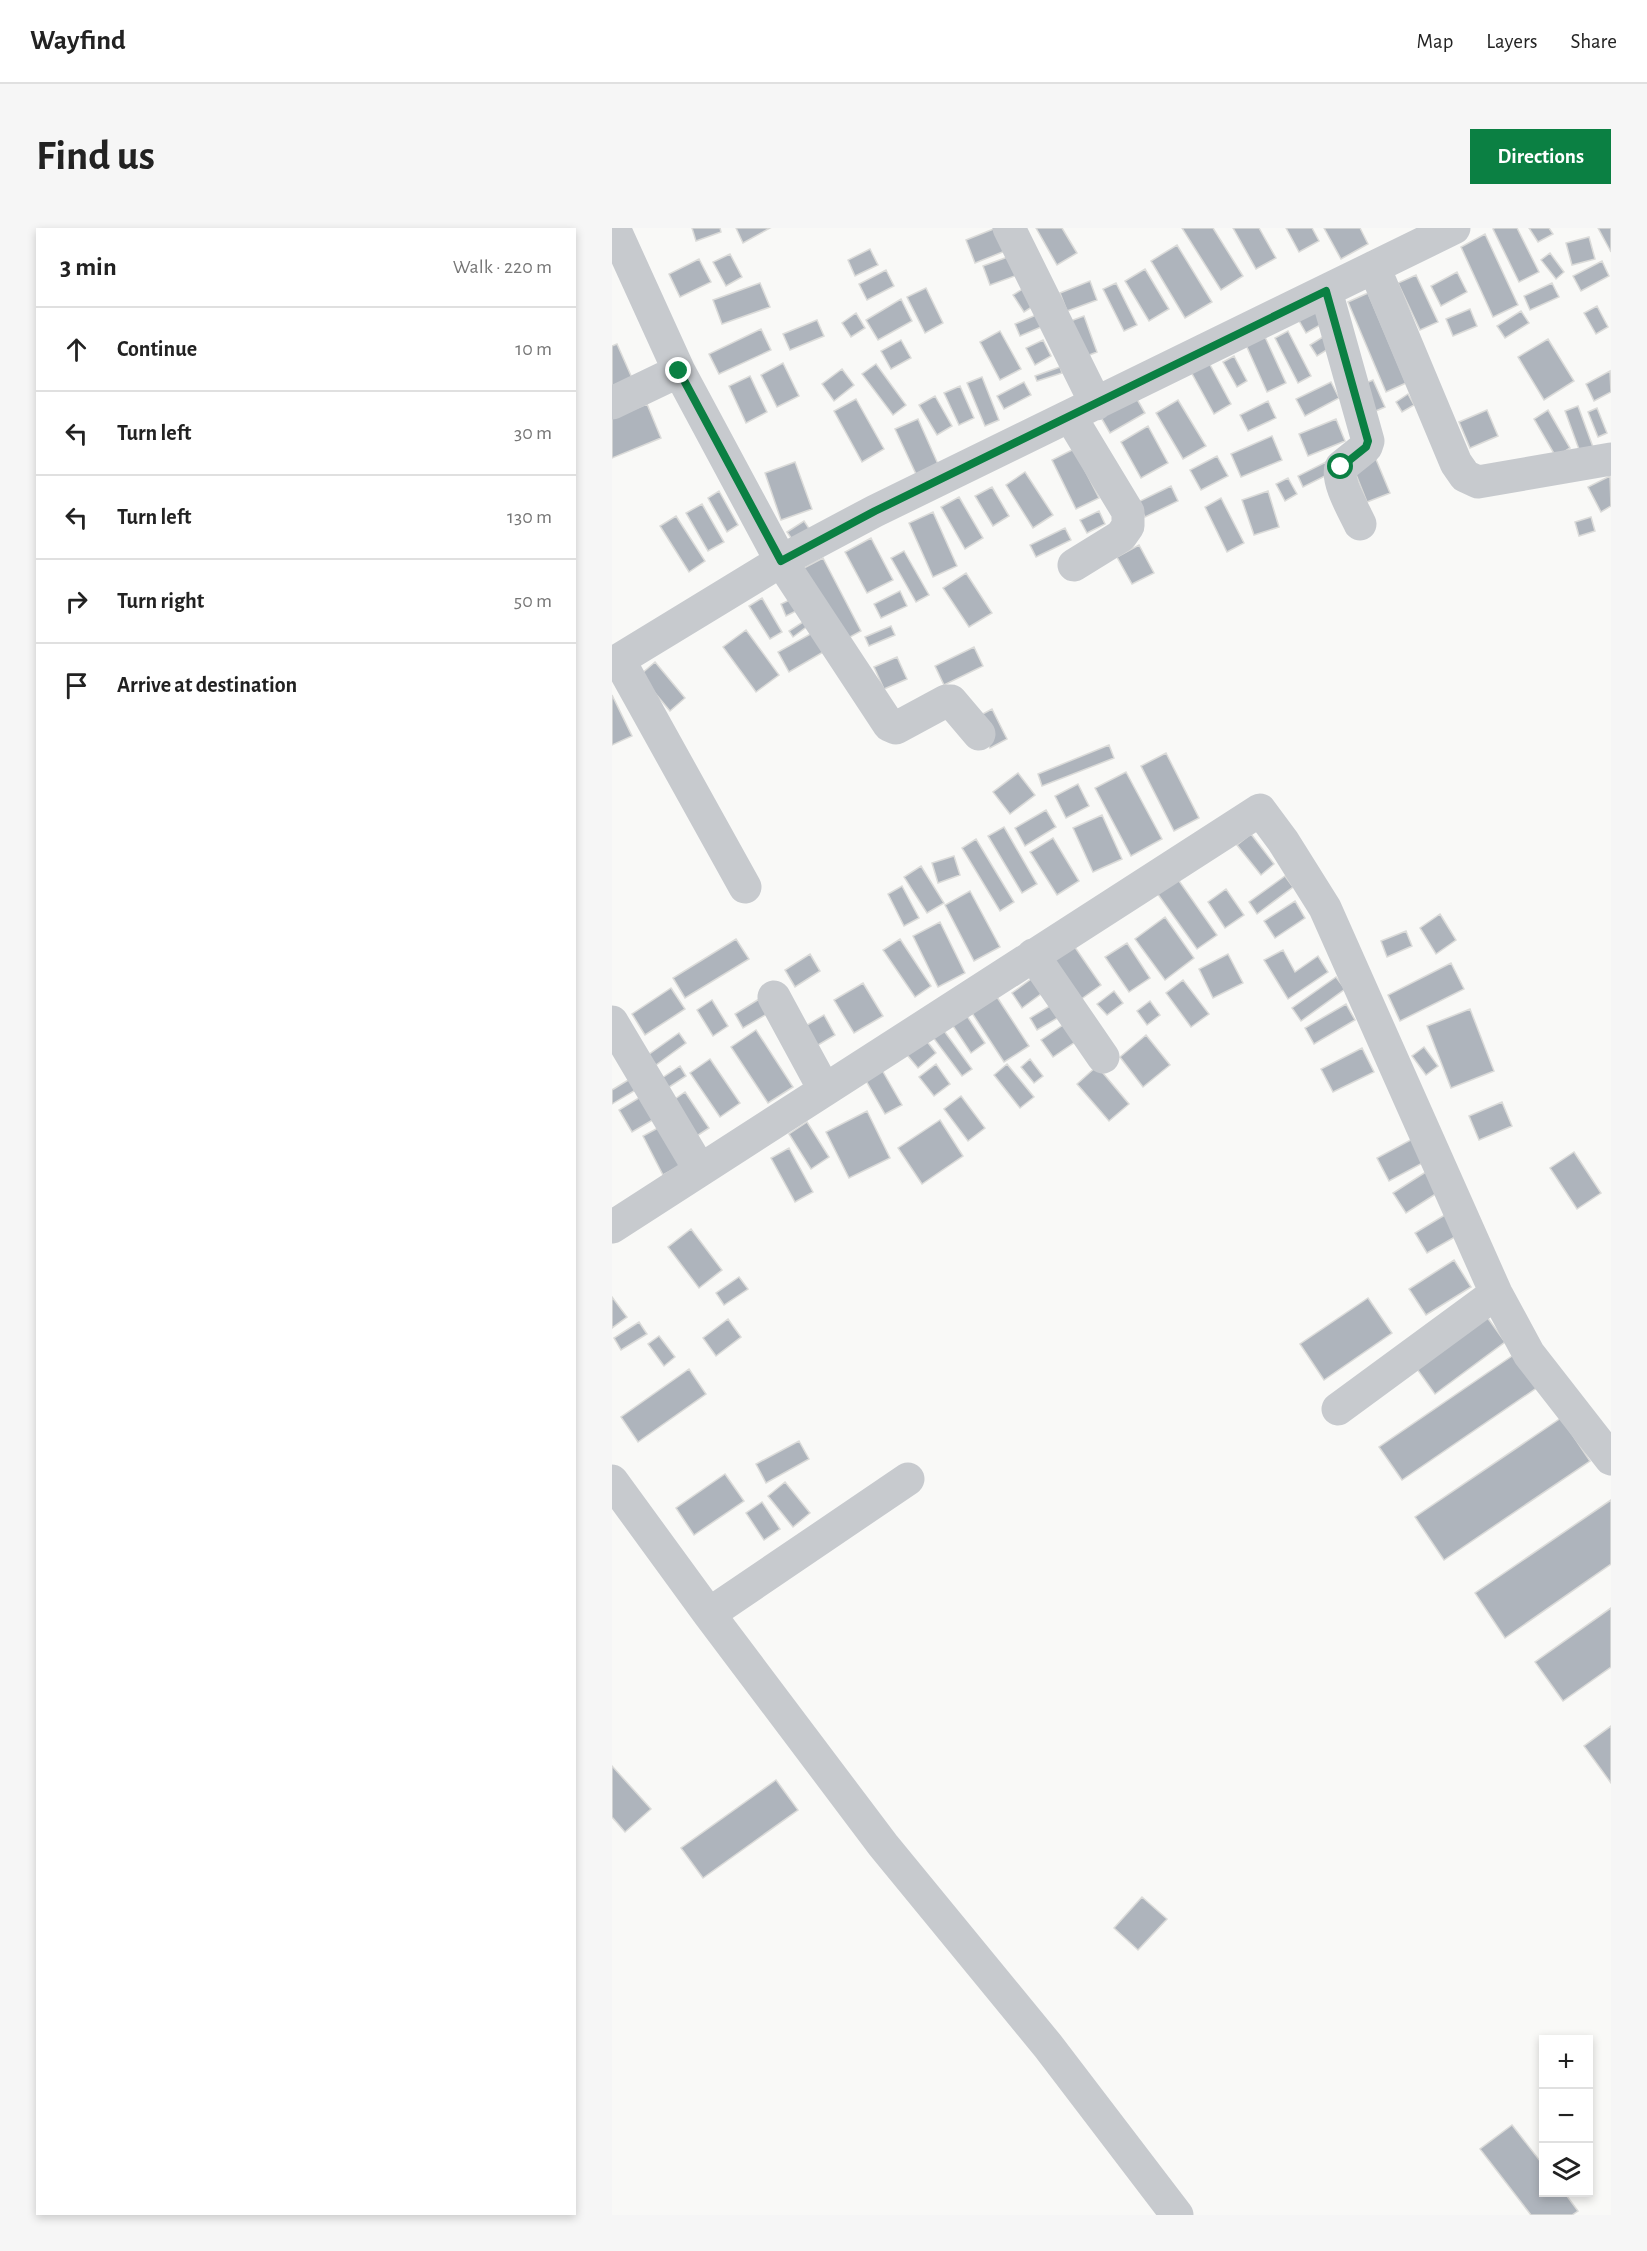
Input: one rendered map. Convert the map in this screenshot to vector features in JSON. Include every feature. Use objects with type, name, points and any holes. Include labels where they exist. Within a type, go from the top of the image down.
[{"type":"street","points":[[1009,228],[1083,410],[1128,512],[1128,526],[1120,536],[1074,565]]},
{"type":"street","points":[[745,887],[615,662],[781,561],[875,511],[1454,228]]},
{"type":"street","points":[[616,239],[679,371],[781,561],[889,725],[897,728],[946,701],[951,701],[979,734]]},
{"type":"street","points":[[1374,267],[1456,463],[1466,476],[1478,482],[1611,459]]},
{"type":"street","points":[[1326,291],[1368,441],[1366,447],[1341,467],[1340,471],[1341,479],[1360,524]]},
{"type":"street","points":[[612,403],[679,371]]},
{"type":"street","points":[[612,1227],[1260,810],[1283,840],[1325,908],[1496,1293],[1528,1354],[1611,1459]]},
{"type":"street","points":[[1033,955],[1103,1057]]},
{"type":"street","points":[[774,997],[824,1089]]},
{"type":"street","points":[[612,1022],[700,1170]]},
{"type":"street","points":[[1338,1409],[1496,1293]]},
{"type":"street","points":[[709,1614],[908,1479]]},
{"type":"street","points":[[612,1481],[883,1845],[1048,2046],[1177,2215]]},
{"type":"building","points":[[692,228],[720,228],[721,232],[696,241]]},
{"type":"building","points":[[736,228],[770,228],[743,243]]},
{"type":"building","points":[[996,228],[1005,251],[975,263],[966,240]]},
{"type":"building","points":[[1036,228],[1062,228],[1077,253],[1057,265]]},
{"type":"building","points":[[1182,228],[1213,228],[1243,276],[1221,290]]},
{"type":"building","points":[[1233,228],[1259,228],[1276,258],[1256,269]]},
{"type":"building","points":[[1286,228],[1312,228],[1319,241],[1299,252]]},
{"type":"building","points":[[1324,228],[1360,228],[1368,244],[1341,259]]},
{"type":"building","points":[[1517,228],[1539,272],[1519,282],[1493,229]]},
{"type":"building","points":[[1529,228],[1549,228],[1553,234],[1538,242]]},
{"type":"building","points":[[1598,228],[1611,228],[1611,252]]},
{"type":"building","points":[[1485,234],[1518,305],[1493,317],[1461,247]]},
{"type":"building","points":[[1589,237],[1595,259],[1572,265],[1566,243]]},
{"type":"building","points":[[1177,245],[1212,302],[1185,318],[1151,261]]},
{"type":"building","points":[[870,249],[878,265],[855,276],[848,260]]},
{"type":"building","points":[[1550,253],[1564,272],[1556,279],[1541,260]]},
{"type":"building","points":[[730,254],[742,277],[726,286],[713,262]]},
{"type":"building","points":[[1013,255],[1020,274],[990,285],[983,266]]},
{"type":"building","points":[[699,259],[711,282],[680,297],[669,274]]},
{"type":"building","points":[[1602,261],[1609,276],[1581,291],[1573,276]]},
{"type":"building","points":[[1145,269],[1169,309],[1149,321],[1125,281]]},
{"type":"building","points":[[886,270],[894,286],[867,300],[859,284]]},
{"type":"building","points":[[1457,272],[1467,292],[1441,306],[1431,286]]},
{"type":"building","points":[[1416,275],[1438,322],[1420,330],[1398,283]]},
{"type":"building","points":[[1090,281],[1097,300],[1067,311],[1060,293]]},
{"type":"building","points":[[760,283],[770,307],[722,324],[713,300]]},
{"type":"building","points":[[1116,283],[1137,325],[1124,331],[1103,289]]},
{"type":"building","points":[[1552,283],[1559,297],[1530,310],[1524,296]]},
{"type":"building","points":[[926,288],[943,323],[925,333],[907,297]]},
{"type":"building","points":[[1024,288],[1035,305],[1024,312],[1013,295]]},
{"type":"building","points":[[1368,293],[1406,383],[1386,392],[1348,302]]},
{"type":"building","points":[[901,299],[912,321],[878,340],[866,320]]},
{"type":"building","points":[[1597,306],[1608,327],[1596,334],[1584,313]]},
{"type":"building","points":[[1470,309],[1477,326],[1453,336],[1446,319]]},
{"type":"building","points":[[1315,310],[1322,324],[1306,333],[1298,319]]},
{"type":"building","points":[[1521,311],[1529,323],[1505,338],[1497,326]]},
{"type":"building","points":[[856,313],[865,328],[851,337],[842,323]]},
{"type":"building","points":[[1036,315],[1041,327],[1020,336],[1015,324]]},
{"type":"building","points":[[1084,316],[1097,352],[1079,359],[1065,323]]},
{"type":"building","points":[[817,320],[824,336],[790,350],[783,334]]},
{"type":"building","points":[[761,329],[771,350],[719,374],[709,354]]},
{"type":"building","points":[[1000,331],[1021,369],[1000,380],[980,342]]},
{"type":"building","points":[[1288,331],[1311,376],[1298,383],[1275,338]]},
{"type":"building","points":[[1326,335],[1333,346],[1317,356],[1310,345]]},
{"type":"building","points":[[1265,337],[1286,383],[1267,392],[1246,345]]},
{"type":"building","points":[[1548,339],[1574,381],[1544,400],[1518,357]]},
{"type":"building","points":[[901,340],[911,358],[891,369],[881,351]]},
{"type":"building","points":[[1043,340],[1051,356],[1035,365],[1026,348]]},
{"type":"building","points":[[617,344],[632,378],[612,386],[612,346]]},
{"type":"building","points":[[1234,356],[1247,381],[1237,387],[1223,362]]},
{"type":"building","points":[[1208,361],[1231,404],[1214,414],[1190,370]]},
{"type":"building","points":[[783,363],[799,396],[777,407],[761,375]]},
{"type":"building","points":[[876,364],[906,405],[893,415],[862,374]]},
{"type":"building","points":[[1060,367],[1062,373],[1037,381],[1035,376]]},
{"type":"building","points":[[842,369],[854,385],[834,401],[822,384]]},
{"type":"building","points":[[1610,371],[1611,392],[1594,401],[1586,384]]},
{"type":"building","points":[[750,376],[767,412],[746,423],[729,386]]},
{"type":"building","points":[[982,377],[999,420],[985,426],[967,383]]},
{"type":"building","points":[[1373,380],[1385,407],[1371,413],[1359,386]]},
{"type":"building","points":[[1024,382],[1031,395],[1004,409],[997,396]]},
{"type":"building","points":[[1331,382],[1339,398],[1305,416],[1296,399]]},
{"type":"building","points":[[960,386],[974,418],[959,425],[944,393]]},
{"type":"building","points":[[1134,394],[1145,413],[1110,433],[1099,414]]},
{"type":"building","points":[[1408,394],[1414,405],[1402,412],[1396,402]]},
{"type":"building","points":[[935,396],[952,426],[937,435],[919,405]]},
{"type":"building","points":[[856,399],[884,449],[862,462],[834,411]]},
{"type":"building","points":[[1178,400],[1206,446],[1183,459],[1156,413]]},
{"type":"building","points":[[1268,401],[1276,418],[1248,431],[1240,415]]},
{"type":"building","points":[[647,404],[661,438],[612,458],[612,418]]},
{"type":"building","points":[[1578,406],[1593,447],[1580,452],[1565,411]]},
{"type":"building","points":[[1597,408],[1607,433],[1598,437],[1588,412]]},
{"type":"building","points":[[1487,410],[1498,436],[1470,448],[1459,422]]},
{"type":"building","points":[[1548,410],[1570,448],[1556,457],[1534,419]]},
{"type":"building","points":[[918,419],[938,464],[916,474],[895,429]]},
{"type":"building","points":[[1336,419],[1345,441],[1308,456],[1299,434]]},
{"type":"building","points":[[1148,426],[1168,463],[1141,478],[1121,442]]},
{"type":"building","points":[[1272,436],[1282,460],[1241,477],[1231,454]]},
{"type":"building","points":[[1074,449],[1099,498],[1076,509],[1052,460]]},
{"type":"building","points":[[1217,456],[1228,476],[1201,490],[1190,470]]},
{"type":"building","points":[[1375,457],[1390,493],[1367,502],[1353,467]]},
{"type":"building","points":[[795,462],[812,509],[781,520],[765,473]]},
{"type":"building","points":[[1326,462],[1331,473],[1303,487],[1298,476]]},
{"type":"building","points":[[1025,472],[1053,515],[1033,528],[1006,485]]},
{"type":"building","points":[[1610,476],[1611,506],[1601,512],[1588,487]]},
{"type":"building","points":[[1288,478],[1297,494],[1285,501],[1276,484]]},
{"type":"building","points":[[1171,486],[1178,501],[1145,517],[1138,502]]},
{"type":"building","points":[[992,487],[1009,516],[993,526],[975,496]]},
{"type":"building","points":[[719,491],[738,525],[727,532],[708,498]]},
{"type":"building","points":[[1268,491],[1279,527],[1254,535],[1242,500]]},
{"type":"building","points":[[959,497],[983,538],[965,549],[941,507]]},
{"type":"building","points":[[1221,498],[1244,543],[1227,552],[1205,507]]},
{"type":"building","points":[[702,504],[724,542],[708,551],[686,513]]},
{"type":"building","points":[[1099,511],[1105,524],[1087,533],[1080,520]]},
{"type":"building","points":[[933,512],[957,566],[933,577],[909,523]]},
{"type":"building","points":[[676,516],[705,561],[689,572],[660,526]]},
{"type":"building","points":[[1591,517],[1595,531],[1579,536],[1575,522]]},
{"type":"building","points":[[804,521],[812,533],[796,545],[787,532]]},
{"type":"building","points":[[1065,528],[1071,540],[1036,557],[1030,545]]},
{"type":"building","points":[[871,538],[893,580],[867,593],[845,552]]},
{"type":"building","points":[[1139,545],[1154,573],[1132,584],[1117,557]]},
{"type":"building","points":[[904,551],[929,595],[916,602],[891,558]]},
{"type":"building","points":[[823,558],[861,631],[841,642],[802,569]]},
{"type":"building","points":[[966,573],[992,613],[969,627],[943,588]]},
{"type":"building","points":[[900,591],[907,606],[881,618],[874,604]]},
{"type":"building","points":[[800,595],[806,606],[786,616],[781,604]]},
{"type":"building","points":[[762,598],[782,632],[770,639],[749,606]]},
{"type":"building","points":[[806,620],[809,625],[793,637],[789,631]]},
{"type":"building","points":[[891,626],[895,635],[869,646],[865,637]]},
{"type":"building","points":[[746,630],[779,675],[756,692],[723,647]]},
{"type":"building","points":[[814,632],[825,651],[789,672],[778,652]]},
{"type":"building","points":[[974,647],[983,666],[944,685],[935,666]]},
{"type":"building","points":[[897,657],[907,679],[884,689],[874,667]]},
{"type":"building","points":[[655,662],[685,698],[670,711],[640,675]]},
{"type":"building","points":[[612,695],[632,736],[612,745]]},
{"type":"building","points":[[992,709],[1007,739],[990,748],[975,718]]},
{"type":"building","points":[[1109,745],[1114,758],[1042,786],[1038,774]]},
{"type":"building","points":[[1166,753],[1199,818],[1174,831],[1141,766]]},
{"type":"building","points":[[1126,772],[1162,839],[1131,856],[1095,788]]},
{"type":"building","points":[[1018,773],[1035,795],[1010,814],[993,792]]},
{"type":"building","points":[[1078,784],[1089,806],[1066,818],[1055,796]]},
{"type":"building","points":[[1046,810],[1056,827],[1025,846],[1015,828]]},
{"type":"building","points":[[1102,815],[1122,859],[1093,872],[1073,828]]},
{"type":"building","points":[[1004,827],[1037,884],[1022,893],[988,836]]},
{"type":"building","points":[[1251,834],[1274,864],[1261,875],[1237,845]]},
{"type":"building","points":[[1053,838],[1079,881],[1057,895],[1030,852]]},
{"type":"building","points":[[976,839],[1014,902],[1000,911],[962,848]]},
{"type":"building","points":[[954,856],[960,875],[938,883],[932,863]]},
{"type":"building","points":[[921,866],[944,903],[927,913],[904,877]]},
{"type":"building","points":[[1285,876],[1293,887],[1257,914],[1249,902]]},
{"type":"building","points":[[1177,878],[1217,935],[1197,949],[1157,893]]},
{"type":"building","points":[[902,886],[919,918],[904,926],[888,894]]},
{"type":"building","points":[[1226,889],[1244,915],[1225,928],[1208,902]]},
{"type":"building","points":[[970,891],[1000,947],[974,961],[945,905]]},
{"type":"building","points":[[1295,901],[1305,918],[1275,938],[1264,921]]},
{"type":"building","points":[[1440,914],[1456,940],[1436,954],[1420,928]]},
{"type":"building","points":[[1165,917],[1194,958],[1165,980],[1135,939]]},
{"type":"building","points":[[940,922],[965,973],[938,987],[913,936]]},
{"type":"building","points":[[1406,931],[1412,946],[1387,957],[1381,941]]},
{"type":"building","points":[[736,939],[749,959],[685,998],[673,978]]},
{"type":"building","points":[[900,939],[931,986],[915,997],[883,950]]},
{"type":"building","points":[[1072,943],[1101,985],[1077,1002],[1048,959]]},
{"type":"building","points":[[1127,943],[1150,978],[1129,992],[1105,957]]},
{"type":"building","points":[[1283,950],[1295,972],[1318,956],[1328,972],[1288,999],[1264,960]]},
{"type":"building","points":[[810,954],[820,971],[795,987],[785,970]]},
{"type":"building","points":[[1228,954],[1243,983],[1213,998],[1199,969]]},
{"type":"building","points":[[1451,963],[1464,989],[1400,1021],[1388,995]]},
{"type":"building","points":[[1038,974],[1049,988],[1022,1008],[1012,993]]},
{"type":"building","points":[[1336,977],[1345,989],[1301,1021],[1292,1008]]},
{"type":"building","points":[[1183,980],[1209,1014],[1191,1027],[1166,993]]},
{"type":"building","points":[[863,983],[883,1016],[854,1033],[834,1000]]},
{"type":"building","points":[[671,988],[685,1009],[645,1035],[632,1014]]},
{"type":"building","points":[[1114,991],[1123,1003],[1107,1015],[1097,1004]]},
{"type":"building","points":[[764,996],[772,1011],[743,1028],[735,1014]]},
{"type":"building","points":[[997,997],[1029,1046],[1004,1062],[972,1013]]},
{"type":"building","points":[[712,1000],[728,1026],[713,1036],[697,1010]]},
{"type":"building","points":[[1058,1001],[1066,1013],[1037,1030],[1030,1018]]},
{"type":"building","points":[[1150,1001],[1160,1015],[1147,1025],[1137,1011]]},
{"type":"building","points":[[1346,1004],[1355,1020],[1314,1044],[1305,1028]]},
{"type":"building","points":[[1470,1009],[1494,1071],[1451,1088],[1427,1026]]},
{"type":"building","points":[[965,1013],[985,1043],[971,1053],[951,1023]]},
{"type":"building","points":[[824,1015],[835,1035],[813,1048],[802,1028]]},
{"type":"building","points":[[1066,1023],[1078,1040],[1053,1057],[1041,1040]]},
{"type":"building","points":[[939,1024],[972,1069],[962,1076],[929,1032]]},
{"type":"building","points":[[756,1030],[793,1087],[768,1103],[731,1047]]},
{"type":"building","points":[[679,1033],[686,1043],[656,1065],[648,1055]]},
{"type":"building","points":[[922,1035],[936,1053],[918,1068],[903,1050]]},
{"type":"building","points":[[1146,1035],[1170,1065],[1143,1087],[1120,1057]]},
{"type":"building","points":[[1424,1047],[1438,1066],[1426,1075],[1412,1056]]},
{"type":"building","points":[[1362,1048],[1374,1072],[1333,1092],[1321,1069]]},
{"type":"building","points":[[710,1059],[740,1103],[720,1117],[690,1073]]},
{"type":"building","points":[[1030,1059],[1043,1076],[1034,1083],[1021,1067]]},
{"type":"building","points":[[936,1064],[950,1084],[934,1096],[919,1077]]},
{"type":"building","points":[[1007,1064],[1034,1097],[1020,1108],[994,1075]]},
{"type":"building","points":[[680,1066],[686,1076],[660,1093],[653,1084]]},
{"type":"building","points":[[1097,1066],[1129,1104],[1109,1121],[1077,1084]]},
{"type":"building","points":[[882,1070],[902,1105],[885,1114],[865,1079]]},
{"type":"building","points":[[633,1077],[639,1088],[612,1104],[612,1090]]},
{"type":"building","points":[[685,1092],[709,1128],[689,1141],[665,1106]]},
{"type":"building","points":[[642,1096],[656,1118],[632,1132],[619,1110]]},
{"type":"building","points":[[961,1096],[985,1128],[968,1141],[944,1109]]},
{"type":"building","points":[[1502,1102],[1512,1126],[1479,1140],[1469,1116]]},
{"type":"building","points":[[867,1111],[890,1158],[849,1178],[826,1132]]},
{"type":"building","points":[[940,1120],[963,1156],[922,1184],[898,1148]]},
{"type":"building","points":[[807,1122],[829,1157],[811,1169],[789,1134]]},
{"type":"building","points":[[667,1123],[687,1162],[663,1175],[643,1136]]},
{"type":"building","points":[[1418,1136],[1430,1159],[1389,1181],[1377,1158]]},
{"type":"building","points":[[789,1148],[813,1192],[795,1202],[771,1158]]},
{"type":"building","points":[[1574,1152],[1601,1193],[1577,1209],[1550,1168]]},
{"type":"building","points":[[1432,1168],[1445,1188],[1406,1213],[1393,1193]]},
{"type":"building","points":[[1448,1213],[1460,1234],[1427,1253],[1415,1233]]},
{"type":"building","points":[[691,1229],[722,1270],[699,1288],[668,1247]]},
{"type":"building","points":[[1454,1260],[1471,1287],[1426,1315],[1409,1289]]},
{"type":"building","points":[[739,1277],[748,1289],[724,1305],[716,1293]]},
{"type":"building","points":[[612,1297],[627,1317],[612,1328]]},
{"type":"building","points":[[1368,1298],[1392,1333],[1324,1380],[1300,1344]]},
{"type":"building","points":[[1487,1317],[1505,1342],[1435,1394],[1417,1369]]},
{"type":"building","points":[[728,1319],[741,1337],[716,1356],[703,1338]]},
{"type":"building","points":[[639,1322],[647,1334],[621,1350],[614,1338]]},
{"type":"building","points":[[659,1336],[675,1357],[664,1366],[648,1344]]},
{"type":"building","points":[[1515,1354],[1538,1387],[1402,1480],[1379,1447]]},
{"type":"building","points":[[689,1369],[706,1394],[638,1442],[621,1417]]},
{"type":"building","points":[[1561,1418],[1590,1461],[1444,1560],[1415,1517]]},
{"type":"building","points":[[799,1441],[809,1459],[766,1483],[756,1464]]},
{"type":"building","points":[[725,1474],[744,1501],[694,1535],[676,1508]]},
{"type":"building","points":[[785,1482],[810,1513],[793,1527],[768,1496]]},
{"type":"building","points":[[1611,1500],[1611,1564],[1505,1638],[1475,1593]]},
{"type":"building","points":[[762,1502],[780,1529],[764,1540],[746,1513]]},
{"type":"building","points":[[1611,1608],[1611,1667],[1563,1701],[1535,1662]]},
{"type":"building","points":[[1611,1726],[1611,1783],[1584,1746]]},
{"type":"building","points":[[612,1766],[651,1809],[625,1832],[612,1817]]},
{"type":"building","points":[[776,1780],[798,1810],[703,1878],[681,1848]]},
{"type":"building","points":[[1142,1897],[1167,1919],[1138,1950],[1114,1928]]},
{"type":"building","points":[[1512,2125],[1539,2160],[1539,2197],[1568,2197],[1578,2211],[1572,2215],[1531,2215],[1480,2149]]},
{"type":"route","points":[[679,371],[781,561],[875,511],[1326,291],[1368,441],[1366,447],[1341,467]]}]
